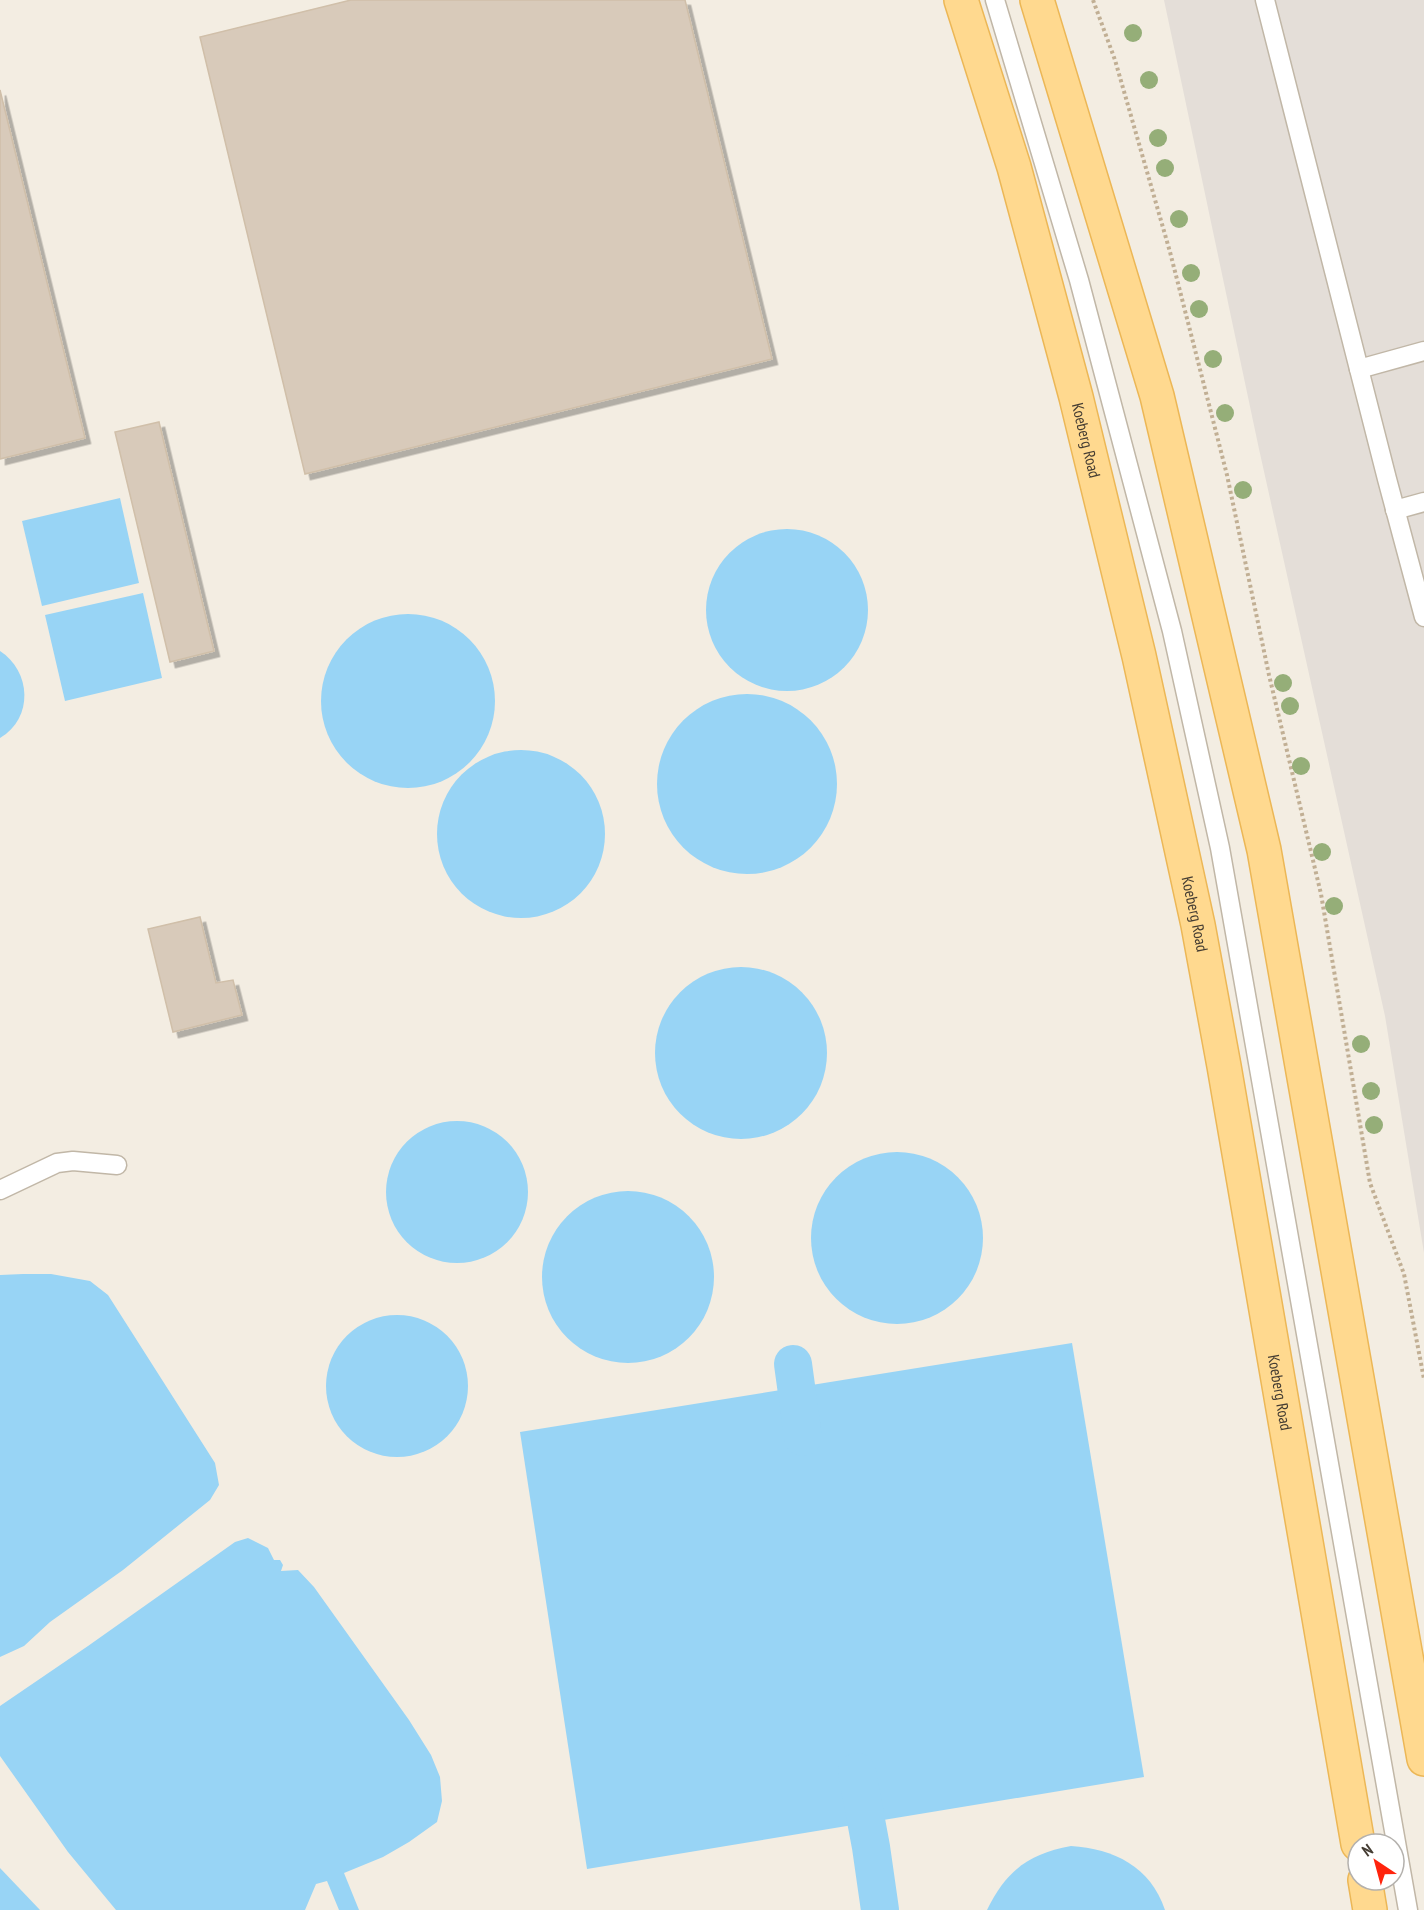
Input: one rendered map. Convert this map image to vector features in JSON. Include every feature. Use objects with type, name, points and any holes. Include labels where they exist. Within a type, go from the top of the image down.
[{"type":"main road","name":"Koeberg Road","points":[[961,0],[1014,167],[1076,397],[1139,656],[1198,925],[1356,1832]]},
{"type":"main road","points":[[1037,0],[1157,396],[1264,850],[1424,1759]]},
{"type":"main road","points":[[1367,1892],[1370,1910]]},
{"type":"lane","points":[[995,0],[1079,280],[1172,631],[1217,837],[1408,1910]]},
{"type":"lane","points":[[1265,0],[1424,616]]},
{"type":"lane","points":[[1359,369],[1424,351]]},
{"type":"lane","points":[[1395,510],[1424,502]]},
{"type":"lane","points":[[0,1190],[57,1163],[73,1161],[117,1165]]},
{"type":"path","points":[[1093,0],[1115,60],[1167,240],[1227,475],[1269,675],[1321,894],[1370,1183],[1404,1274],[1424,1379]]},
{"type":"shaded area","points":[[1164,0],[1424,0],[1424,1253],[1385,1016],[1259,449]]},
{"type":"water","points":[[120,498],[139,583],[42,606],[22,521]]},
{"type":"water","points":[[787,529],[818,535],[844,553],[862,579],[868,610],[862,641],[844,667],[818,685],[787,691],[756,685],[730,667],[712,641],[706,610],[712,579],[730,553],[756,535]]},
{"type":"water","points":[[143,593],[162,678],[65,701],[45,615]]},
{"type":"water","points":[[408,614],[441,621],[470,639],[488,668],[495,701],[488,734],[470,763],[441,781],[408,788],[375,781],[346,763],[328,734],[321,701],[328,668],[346,639],[375,621]]},
{"type":"water","points":[[0,651],[18,670],[23,682],[24,694],[19,719],[0,738]]},
{"type":"water","points":[[747,694],[765,695],[782,700],[811,720],[831,749],[836,766],[836,802],[831,819],[811,848],[782,868],[765,873],[747,874],[729,873],[712,868],[683,848],[663,819],[658,802],[657,784],[658,766],[663,749],[683,720],[712,700],[729,695]]},
{"type":"water","points":[[521,750],[553,757],[567,764],[580,775],[591,788],[598,802],[605,834],[598,866],[591,880],[580,893],[567,904],[553,911],[521,918],[489,911],[475,904],[462,893],[451,880],[444,866],[437,834],[444,802],[451,788],[462,775],[475,764],[489,757]]},
{"type":"water","points":[[741,967],[774,974],[802,992],[820,1020],[827,1053],[820,1086],[802,1114],[774,1132],[741,1139],[708,1132],[680,1114],[662,1086],[655,1053],[662,1020],[680,992],[708,974]]},
{"type":"water","points":[[457,1121],[484,1126],[507,1142],[523,1165],[528,1192],[523,1219],[507,1242],[484,1258],[457,1263],[430,1258],[407,1242],[391,1219],[386,1192],[391,1165],[407,1142],[430,1126]]},
{"type":"water","points":[[897,1152],[930,1159],[958,1177],[976,1205],[983,1238],[976,1271],[958,1299],[930,1317],[897,1324],[864,1317],[836,1299],[818,1271],[811,1238],[818,1205],[836,1177],[864,1159]]},
{"type":"water","points":[[628,1191],[661,1198],[689,1216],[707,1244],[714,1277],[707,1310],[689,1338],[661,1356],[628,1363],[595,1356],[567,1338],[549,1310],[542,1277],[549,1244],[567,1216],[595,1198]]},
{"type":"water","points":[[51,1274],[90,1281],[108,1295],[215,1463],[219,1485],[210,1500],[123,1570],[50,1622],[24,1646],[0,1657],[0,1275]]},
{"type":"water","points":[[397,1315],[424,1320],[447,1336],[463,1359],[468,1386],[463,1413],[447,1436],[424,1452],[397,1457],[370,1452],[347,1436],[331,1413],[326,1386],[331,1359],[347,1336],[370,1320]]},
{"type":"water","points":[[1072,1343],[1144,1777],[587,1869],[520,1432]]},
{"type":"water","points":[[248,1538],[268,1548],[274,1560],[280,1560],[283,1565],[281,1571],[298,1570],[314,1587],[409,1720],[431,1755],[440,1777],[442,1801],[437,1822],[383,1857],[344,1873],[359,1910],[339,1910],[327,1881],[316,1884],[305,1910],[116,1910],[68,1852],[0,1756],[0,1706],[235,1542]]},
{"type":"water","points":[[1071,1846],[1102,1851],[1116,1856],[1140,1871],[1150,1882],[1165,1910],[987,1910],[1002,1885],[1020,1866],[1042,1854]]},
{"type":"water","points":[[0,1868],[40,1910],[0,1910]]},
{"type":"building","points":[[351,0],[685,0],[772,359],[305,474],[200,37]]},
{"type":"building","points":[[0,90],[85,438],[0,459]]},
{"type":"building","points":[[159,422],[214,651],[170,662],[115,432]]},
{"type":"building","points":[[200,917],[216,983],[233,980],[242,1015],[173,1032],[148,929]]},
{"type":"waterway","points":[[793,1364],[803,1437]]},
{"type":"waterway","points":[[857,1772],[880,1910]]}]
